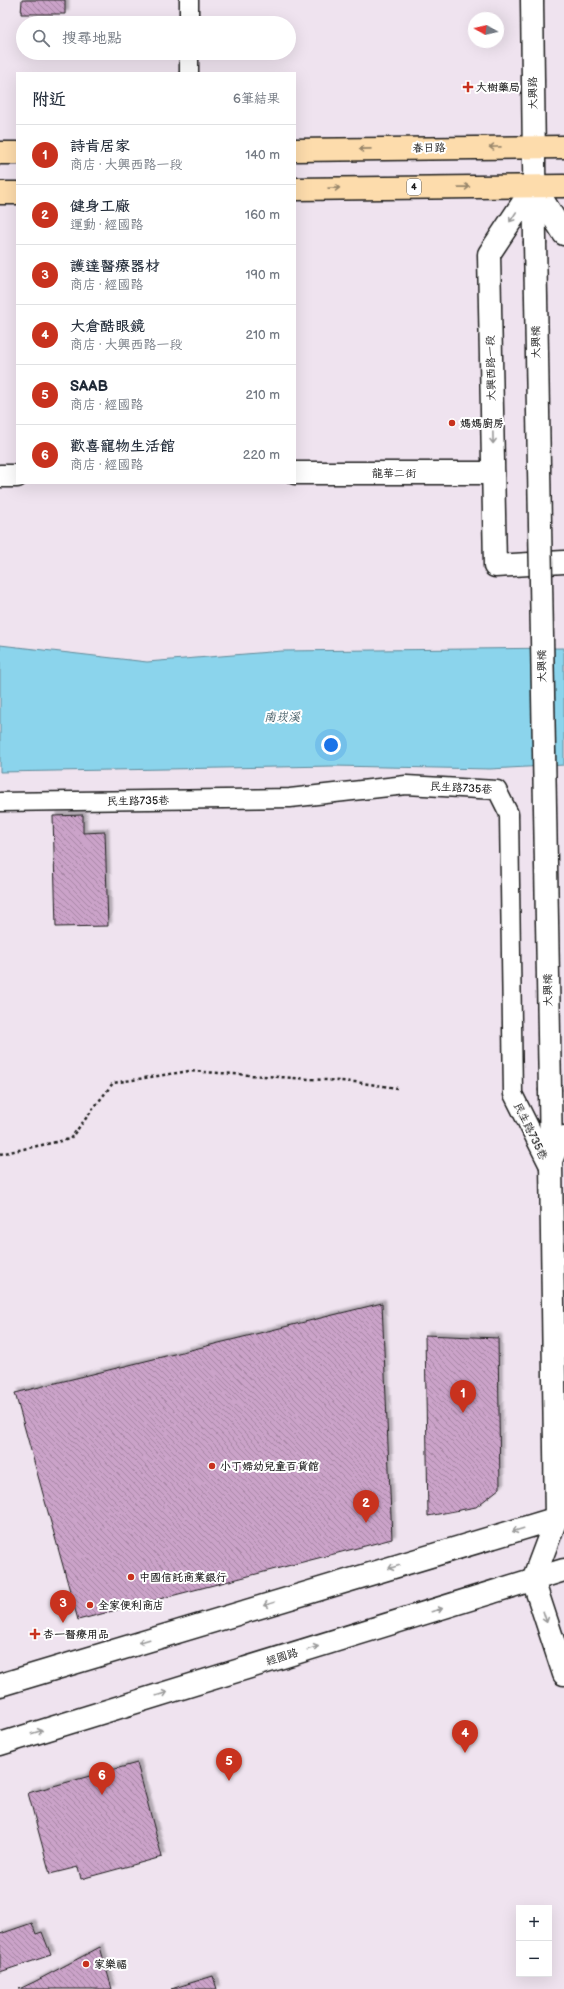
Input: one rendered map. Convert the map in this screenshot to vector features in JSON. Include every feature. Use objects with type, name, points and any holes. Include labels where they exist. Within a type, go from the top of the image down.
[{"type":"main road","name":"春日路","points":[[296,150],[534,146],[564,147]]},
{"type":"main road","points":[[0,153],[16,153]]},
{"type":"main road","name":"4","points":[[296,189],[564,186]]},
{"type":"main road","points":[[0,193],[16,193]]},
{"type":"street","name":"大興路","points":[[532,0],[534,186]]},
{"type":"street","points":[[534,186],[564,234]]},
{"type":"street","name":"大興橋","points":[[534,186],[550,1092],[550,1168]]},
{"type":"street","name":"大興西路一段","points":[[534,186],[489,254],[495,566],[564,562]]},
{"type":"street","name":"龍華二街","points":[[296,474],[493,472]]},
{"type":"street","points":[[0,476],[16,476]]},
{"type":"street","points":[[550,1168],[561,1522],[533,1580],[564,1674]]},
{"type":"street","points":[[0,1685],[561,1522]]},
{"type":"street","name":"經國路","points":[[0,1744],[564,1570]]},
{"type":"lane","points":[[189,0],[189,16]]},
{"type":"lane","points":[[189,60],[189,72]]},
{"type":"lane","name":"民生路735巷","points":[[0,802],[290,798],[406,785],[497,790],[509,814],[513,1094],[550,1168]]},
{"type":"lane","name":"民生路735巷","points":[[550,1168],[564,1135]]},
{"type":"path","points":[[0,1154],[70,1139],[112,1083],[189,1071],[355,1082],[397,1088]]},
{"type":"water","name":"南崁溪","points":[[0,645],[147,662],[282,651],[564,648],[564,765],[490,769],[333,766],[0,772]]},
{"type":"building","points":[[22,0],[65,0],[65,14],[21,14]]},
{"type":"building","points":[[83,815],[83,833],[105,832],[108,926],[56,927],[53,816]]},
{"type":"building","name":"小丁婦幼兒童百貨館","points":[[382,1303],[392,1539],[78,1620],[15,1393]]},
{"type":"building","points":[[425,1335],[498,1338],[500,1488],[476,1507],[428,1516]]},
{"type":"building","points":[[137,1763],[162,1857],[81,1879],[78,1867],[50,1874],[28,1793]]},
{"type":"building","points":[[32,1923],[36,1934],[42,1932],[51,1955],[0,1972],[0,1934]]},
{"type":"building","name":"家樂福","points":[[100,1947],[112,1989],[19,1989],[34,1982]]},
{"type":"building","points":[[213,1976],[217,1989],[171,1989],[184,1985]]},
{"type":"place","name":"大樹藥局","points":[[468,87]]},
{"type":"place","name":"媽媽廚房","points":[[452,423]]},
{"type":"place","name":"詩肯居家","points":[[463,1413]]},
{"type":"place","name":"小丁婦幼兒童百貨館","points":[[212,1466]]},
{"type":"place","name":"健身工廠","points":[[366,1523]]},
{"type":"place","name":"中國信託商業銀行","points":[[131,1577]]},
{"type":"place","name":"全家便利商店","points":[[90,1605]]},
{"type":"place","name":"護達醫療器材","points":[[63,1623]]},
{"type":"place","name":"杏一醫療用品","points":[[35,1634]]},
{"type":"place","name":"大倉酷眼鏡","points":[[465,1753]]},
{"type":"place","name":"SAAB","points":[[229,1781]]},
{"type":"place","name":"歡喜寵物生活館","points":[[102,1795]]},
{"type":"place","name":"家樂福","points":[[86,1964]]}]
